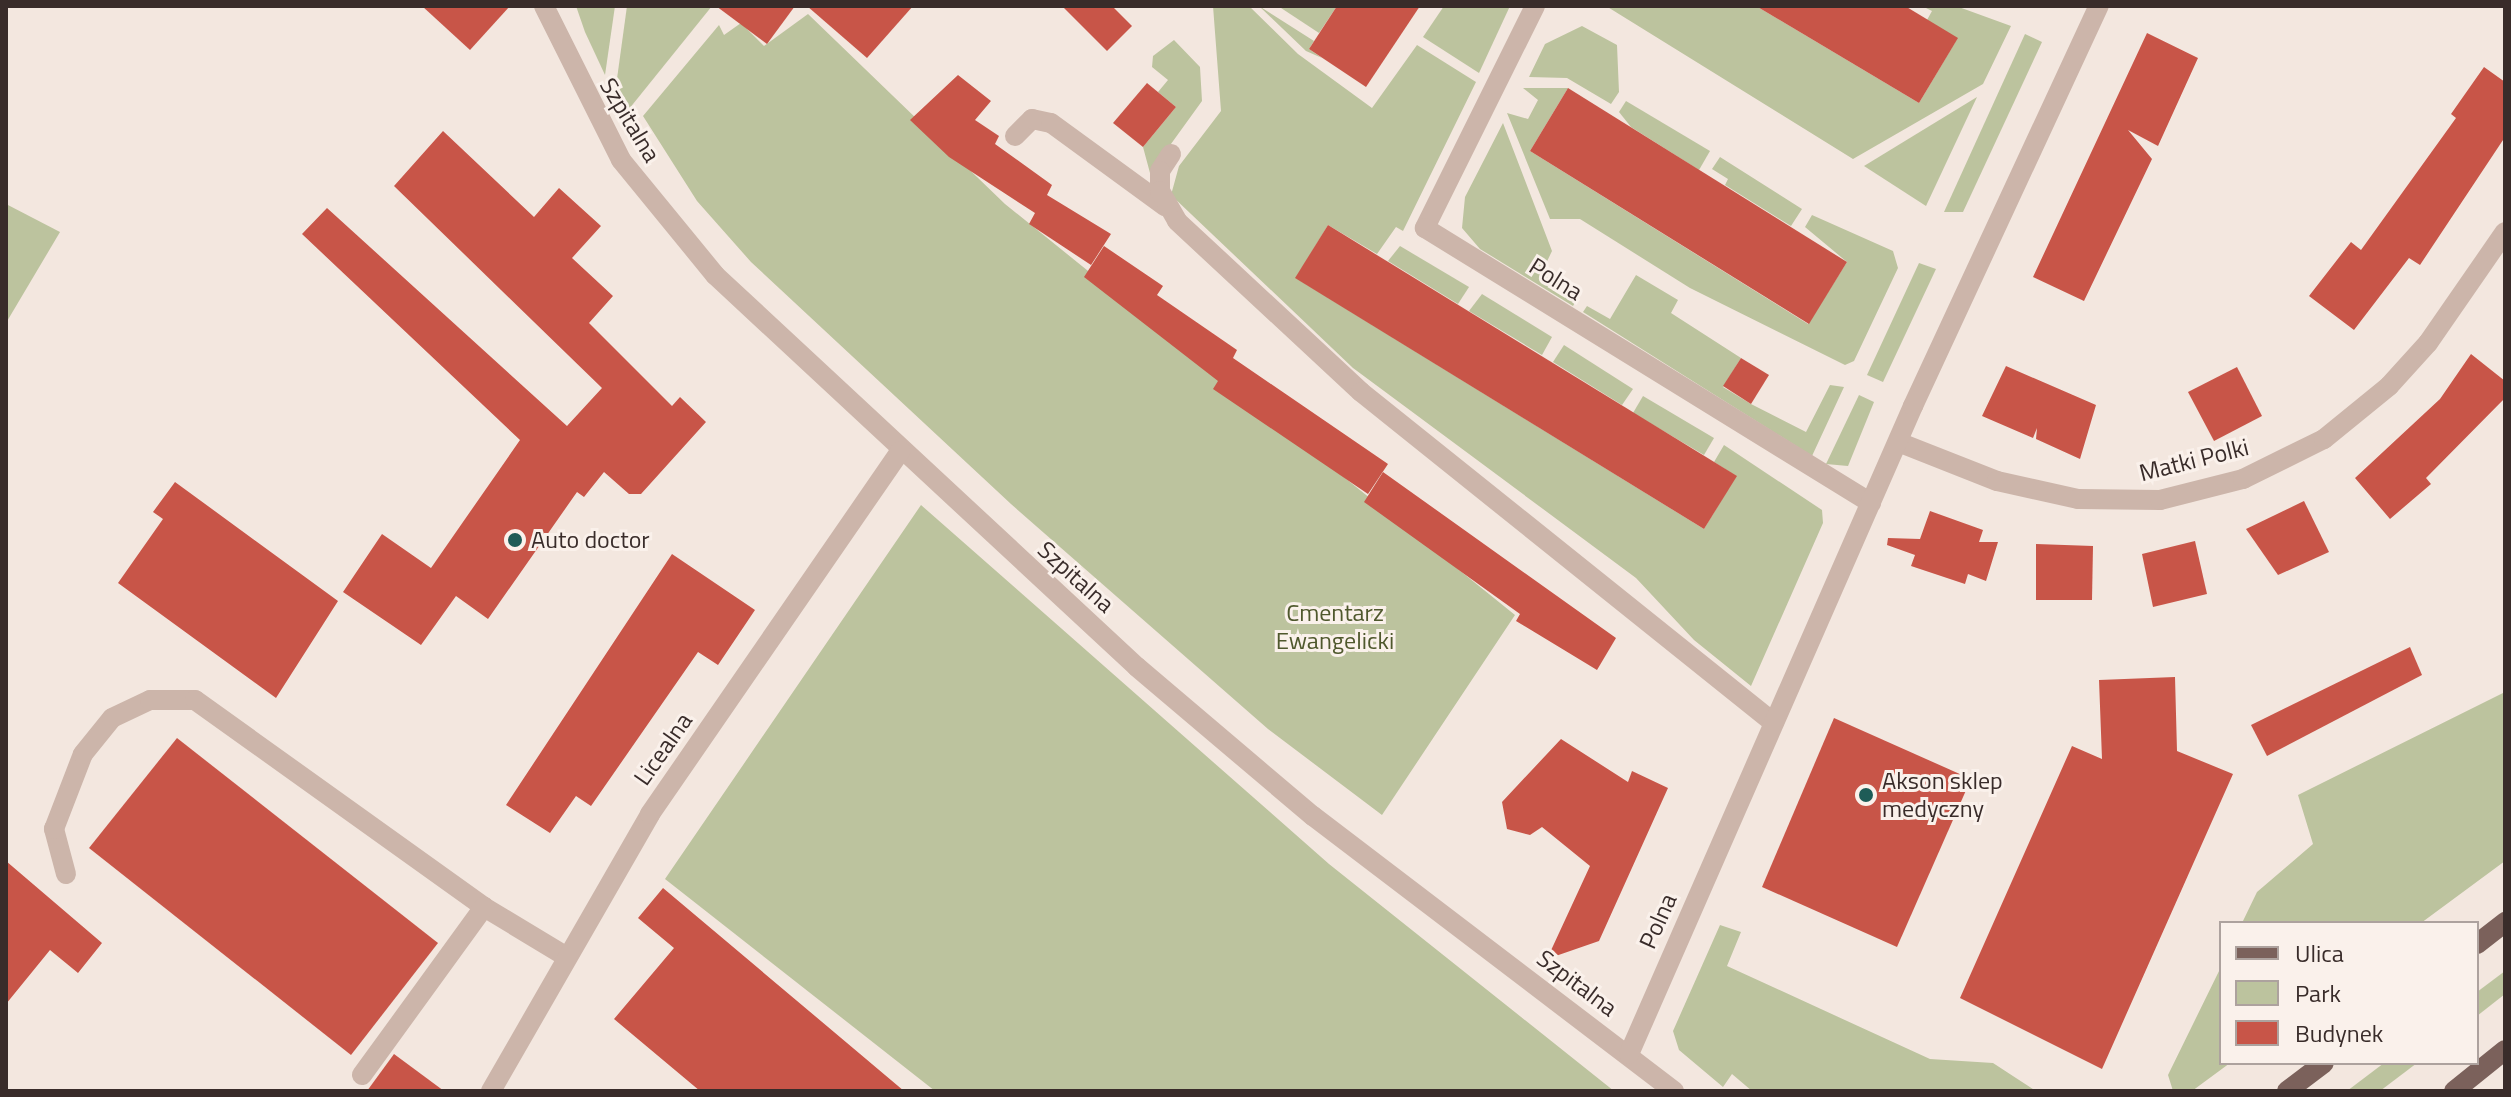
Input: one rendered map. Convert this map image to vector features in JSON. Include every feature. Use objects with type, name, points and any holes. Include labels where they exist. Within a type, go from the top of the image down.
[{"type":"main road","points":[[2479,942],[2505,922]]},
{"type":"main road","points":[[2454,1091],[2505,1050]]},
{"type":"main road","points":[[2287,1091],[2321,1065]]},
{"type":"street","name":"Szpitalna","points":[[544,6],[607,134],[664,220],[900,451],[1313,816],[1674,1091]]},
{"type":"street","name":"Polna","points":[[1535,6],[1425,228],[1871,503]]},
{"type":"street","name":"Polna","points":[[1629,1054],[1898,442],[2099,6]]},
{"type":"street","points":[[1015,136],[1032,119],[1051,123],[1165,206],[1361,392],[1774,723]]},
{"type":"street","points":[[1165,206],[1160,171],[1171,154]]},
{"type":"street","name":"Matki Polki","points":[[1898,442],[1997,481],[2078,499],[2160,500],[2243,479],[2324,439],[2389,386],[2437,332],[2505,232]]},
{"type":"street","name":"Licealna","points":[[491,1091],[650,814],[900,451]]},
{"type":"street","points":[[66,874],[54,829],[83,754],[112,718],[150,700],[195,700],[484,907],[567,957]]},
{"type":"street","points":[[362,1075],[484,907]]},
{"type":"green space","points":[[576,6],[615,6],[605,75],[585,32]]},
{"type":"green space","points":[[627,6],[712,6],[629,109],[616,86]]},
{"type":"green space","points":[[1213,6],[1249,6],[1298,54],[1372,108],[1417,45],[1476,82],[1403,231],[1396,227],[1377,254],[1328,225],[1296,278],[1704,529],[1736,476],[1714,462],[1724,445],[1822,510],[1823,523],[1751,686],[1694,640],[1636,578],[1353,368],[1171,195],[1179,166],[1221,111]]},
{"type":"green space","points":[[1259,6],[1314,41],[1309,49],[1322,58],[1306,51]]},
{"type":"green space","points":[[1278,6],[1337,6],[1319,33]]},
{"type":"green space","points":[[1444,6],[1510,6],[1479,73],[1423,37]]},
{"type":"green space","points":[[1606,6],[1756,6],[1919,103],[1957,39],[1927,20],[1932,11],[1922,6],[1956,6],[2011,26],[1983,84],[1853,159]]},
{"type":"green space","name":"Cmentarz Ewangelicki","points":[[808,14],[1005,204],[1515,615],[1382,815],[1268,729],[1011,504],[751,262],[697,201],[643,116],[719,25],[724,35],[741,23],[764,46]]},
{"type":"green space","points":[[1582,26],[1617,45],[1619,92],[1611,104],[1567,78],[1529,77],[1545,44]]},
{"type":"green space","points":[[2025,34],[2042,42],[1963,212],[1944,212]]},
{"type":"green space","points":[[1174,40],[1200,67],[1202,101],[1150,173],[1143,147],[1176,107],[1158,92],[1168,80],[1152,67],[1153,56]]},
{"type":"green space","points":[[1523,88],[1568,88],[1530,151],[1808,324],[1847,262],[1805,227],[1812,215],[1893,251],[1898,268],[1854,361],[1845,365],[1690,288],[1580,219],[1550,219],[1507,113],[1528,119],[1538,100]]},
{"type":"green space","points":[[1977,97],[1926,206],[1864,166]]},
{"type":"green space","points":[[1626,101],[1710,151],[1699,170],[1631,127],[1619,112]]},
{"type":"green space","points":[[1503,123],[1552,251],[1541,274],[1579,296],[1573,306],[1480,249],[1462,228],[1465,197]]},
{"type":"green space","points":[[1720,157],[1802,209],[1791,226],[1725,185],[1728,179],[1712,169]]},
{"type":"green space","points":[[6,204],[60,232],[6,323]]},
{"type":"green space","points":[[1400,246],[1469,287],[1458,304],[1388,261]]},
{"type":"green space","points":[[1919,263],[1936,269],[1883,382],[1867,375]]},
{"type":"green space","points":[[1636,275],[1678,300],[1671,313],[1741,358],[1723,387],[1751,404],[1806,432],[1830,385],[1844,387],[1812,456],[1583,312],[1587,306],[1610,319]]},
{"type":"green space","points":[[1482,294],[1552,337],[1542,355],[1469,311]]},
{"type":"green space","points":[[1564,345],[1633,389],[1622,405],[1553,362]]},
{"type":"green space","points":[[1859,395],[1874,402],[1848,466],[1826,464]]},
{"type":"green space","points":[[1643,396],[1714,438],[1704,455],[1633,413]]},
{"type":"green space","points":[[921,505],[1329,864],[1614,1091],[935,1091],[665,879]]},
{"type":"green space","points":[[2505,692],[2505,861],[2424,921],[2243,921],[2257,892],[2313,844],[2298,795]]},
{"type":"green space","points":[[1720,925],[1741,932],[1727,966],[1930,1059],[1993,1063],[2036,1091],[1752,1091],[1732,1074],[1723,1087],[1679,1050],[1673,1031]]},
{"type":"green space","points":[[2219,971],[2219,1065],[2227,1065],[2192,1091],[2173,1091],[2168,1075]]},
{"type":"green space","points":[[2505,971],[2505,994],[2479,1014],[2479,990]]},
{"type":"green space","points":[[2381,1065],[2414,1065],[2380,1091],[2347,1091]]},
{"type":"building","points":[[422,6],[510,6],[470,50]]},
{"type":"building","points":[[716,6],[795,6],[767,44]]},
{"type":"building","points":[[807,6],[913,6],[867,58]]},
{"type":"building","points":[[1062,6],[1112,6],[1132,26],[1107,51]]},
{"type":"building","points":[[1337,6],[1420,6],[1366,87],[1309,49]]},
{"type":"building","points":[[1756,6],[1905,6],[1958,38],[1919,103]]},
{"type":"building","points":[[2147,33],[2198,58],[2158,146],[2128,130],[2152,159],[2084,301],[2033,277]]},
{"type":"building","points":[[2484,67],[2505,82],[2505,137],[2420,265],[2409,258],[2354,330],[2309,296],[2351,242],[2361,250],[2456,118],[2451,114]]},
{"type":"building","points":[[958,75],[991,101],[975,120],[999,136],[995,144],[1052,185],[1047,195],[1111,234],[1091,265],[1029,224],[1035,213],[949,157],[910,120]]},
{"type":"building","points":[[1147,83],[1176,107],[1143,147],[1113,123]]},
{"type":"building","points":[[1568,88],[1847,262],[1809,324],[1530,151]]},
{"type":"building","points":[[443,131],[534,217],[559,188],[601,226],[572,258],[613,296],[589,323],[672,406],[680,397],[706,422],[641,494],[629,494],[604,472],[584,497],[577,492],[488,619],[456,596],[421,645],[343,592],[382,534],[431,568],[520,440],[302,234],[327,208],[567,426],[602,388],[394,186]]},
{"type":"building","points":[[1328,225],[1737,476],[1704,529],[1295,278]]},
{"type":"building","points":[[1104,246],[1163,286],[1157,295],[1237,350],[1233,358],[1388,464],[1368,494],[1213,389],[1218,381],[1084,277]]},
{"type":"building","points":[[2471,354],[2505,381],[2505,398],[2426,478],[2431,484],[2390,519],[2355,478],[2440,399]]},
{"type":"building","points":[[1741,358],[1769,375],[1751,404],[1723,386]]},
{"type":"building","points":[[2006,366],[2096,405],[2080,459],[2036,439],[2037,428],[2033,438],[1982,416]]},
{"type":"building","points":[[2237,367],[2262,416],[2214,441],[2188,392]]},
{"type":"building","points":[[1383,472],[1616,638],[1597,670],[1516,621],[1520,614],[1364,502]]},
{"type":"building","points":[[175,482],[338,601],[276,698],[118,583],[163,519],[153,512]]},
{"type":"building","points":[[2304,501],[2329,552],[2278,575],[2246,529]]},
{"type":"building","points":[[1930,511],[1983,530],[1979,542],[1998,542],[1986,581],[1968,574],[1965,584],[1911,566],[1915,555],[1887,545],[1888,538],[1920,539]]},
{"type":"building","points":[[2195,541],[2207,594],[2153,607],[2142,554]]},
{"type":"building","points":[[2036,544],[2093,546],[2092,600],[2036,600]]},
{"type":"building","points":[[672,554],[755,610],[718,665],[698,652],[591,806],[576,796],[550,833],[506,805]]},
{"type":"building","points":[[2410,647],[2422,675],[2267,756],[2251,725]]},
{"type":"building","points":[[2175,677],[2177,751],[2233,774],[2102,1069],[1960,998],[2072,746],[2102,759],[2099,680]]},
{"type":"building","points":[[1834,718],[1971,779],[1897,947],[1762,887]]},
{"type":"building","points":[[177,738],[438,943],[351,1055],[89,848]]},
{"type":"building","points":[[1561,739],[1628,782],[1632,771],[1668,788],[1599,941],[1547,959],[1590,866],[1542,827],[1530,835],[1507,829],[1502,802]]},
{"type":"building","points":[[6,861],[102,943],[78,973],[50,950],[6,1004]]},
{"type":"building","points":[[663,888],[904,1091],[700,1091],[614,1019],[674,948],[638,918]]},
{"type":"building","points":[[394,1054],[444,1091],[367,1091]]},
{"type":"place","name":"Auto doctor","points":[[515,540]]},
{"type":"place","name":"Akson sklep medyczny","points":[[1866,795]]}]
